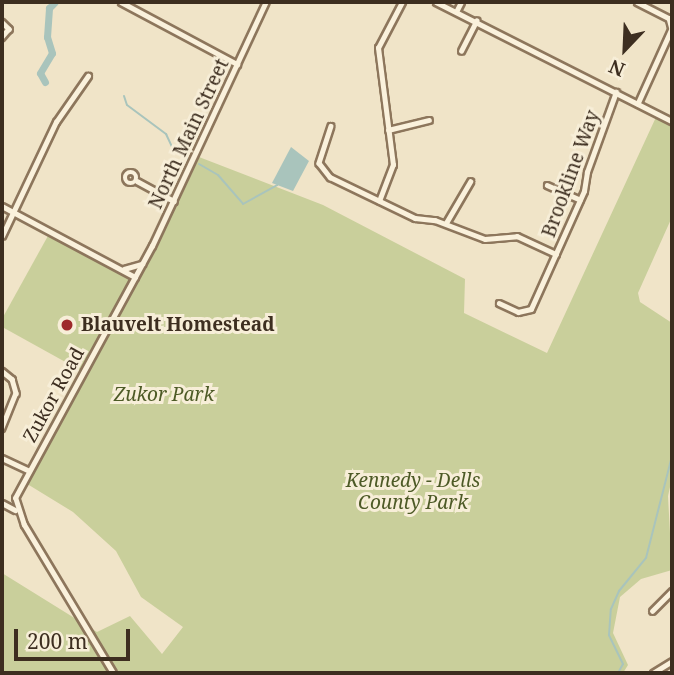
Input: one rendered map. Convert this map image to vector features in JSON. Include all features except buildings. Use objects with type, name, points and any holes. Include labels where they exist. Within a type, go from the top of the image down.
[{"type":"street","points":[[121,2],[237,64]]},
{"type":"street","name":"North Main Street","points":[[135,277],[174,201],[266,2]]},
{"type":"street","points":[[379,201],[393,165],[378,48],[402,2]]},
{"type":"street","points":[[436,2],[672,121]]},
{"type":"street","points":[[456,12],[461,2]]},
{"type":"street","points":[[637,2],[669,18],[672,29],[638,104]]},
{"type":"street","points":[[461,51],[476,21]]},
{"type":"street","points":[[2,22],[9,29],[2,37]]},
{"type":"street","points":[[2,236],[57,122],[88,76]]},
{"type":"street","name":"Brookline Way","points":[[499,303],[518,312],[531,309],[580,200],[616,92]]},
{"type":"street","points":[[388,130],[429,120]]},
{"type":"street","points":[[331,125],[320,157],[321,168],[415,218],[446,223],[485,239],[517,236],[556,254]]},
{"type":"street","points":[[137,181],[174,201]]},
{"type":"street","points":[[446,223],[470,182]]},
{"type":"street","points":[[547,185],[580,200]]},
{"type":"street","points":[[2,206],[135,277]]},
{"type":"street","points":[[118,267],[134,269],[145,260]]},
{"type":"street","name":"Zukor Road","points":[[16,511],[15,498],[28,471],[135,277]]},
{"type":"street","points":[[2,371],[12,379],[16,393],[2,428]]},
{"type":"street","points":[[2,458],[28,471]]},
{"type":"street","points":[[2,503],[16,511],[113,673]]},
{"type":"street","points":[[652,611],[672,591]]},
{"type":"street","points":[[653,673],[672,661]]},
{"type":"green space","name":"Kennedy - Dells County Park","points":[[657,115],[672,123],[672,217],[638,293],[640,302],[672,323],[672,478],[668,496],[672,570],[641,579],[620,597],[613,633],[628,665],[623,673],[2,673],[2,573],[97,632],[130,616],[162,654],[183,627],[141,597],[116,551],[73,512],[24,482],[199,157],[323,205],[465,279],[464,313],[547,353]]},
{"type":"green space","points":[[49,234],[131,280],[81,371],[2,327],[2,319]]},
{"type":"water","points":[[291,147],[309,161],[293,191],[272,183]]},
{"type":"waterway","points":[[45,82],[40,73],[52,53],[47,37],[49,8],[55,2]]},
{"type":"waterway","points":[[124,96],[127,105],[166,134],[172,147],[188,159]]},
{"type":"waterway","points":[[199,164],[218,175],[243,204],[277,185]]},
{"type":"waterway","points":[[618,673],[623,664],[609,635],[611,609],[619,591],[646,558],[672,456]]},
{"type":"place","name":"Blauvelt Homestead","points":[[67,325]]},
{"type":"park label","name":"Zukor Park","points":[[164,395]]}]
